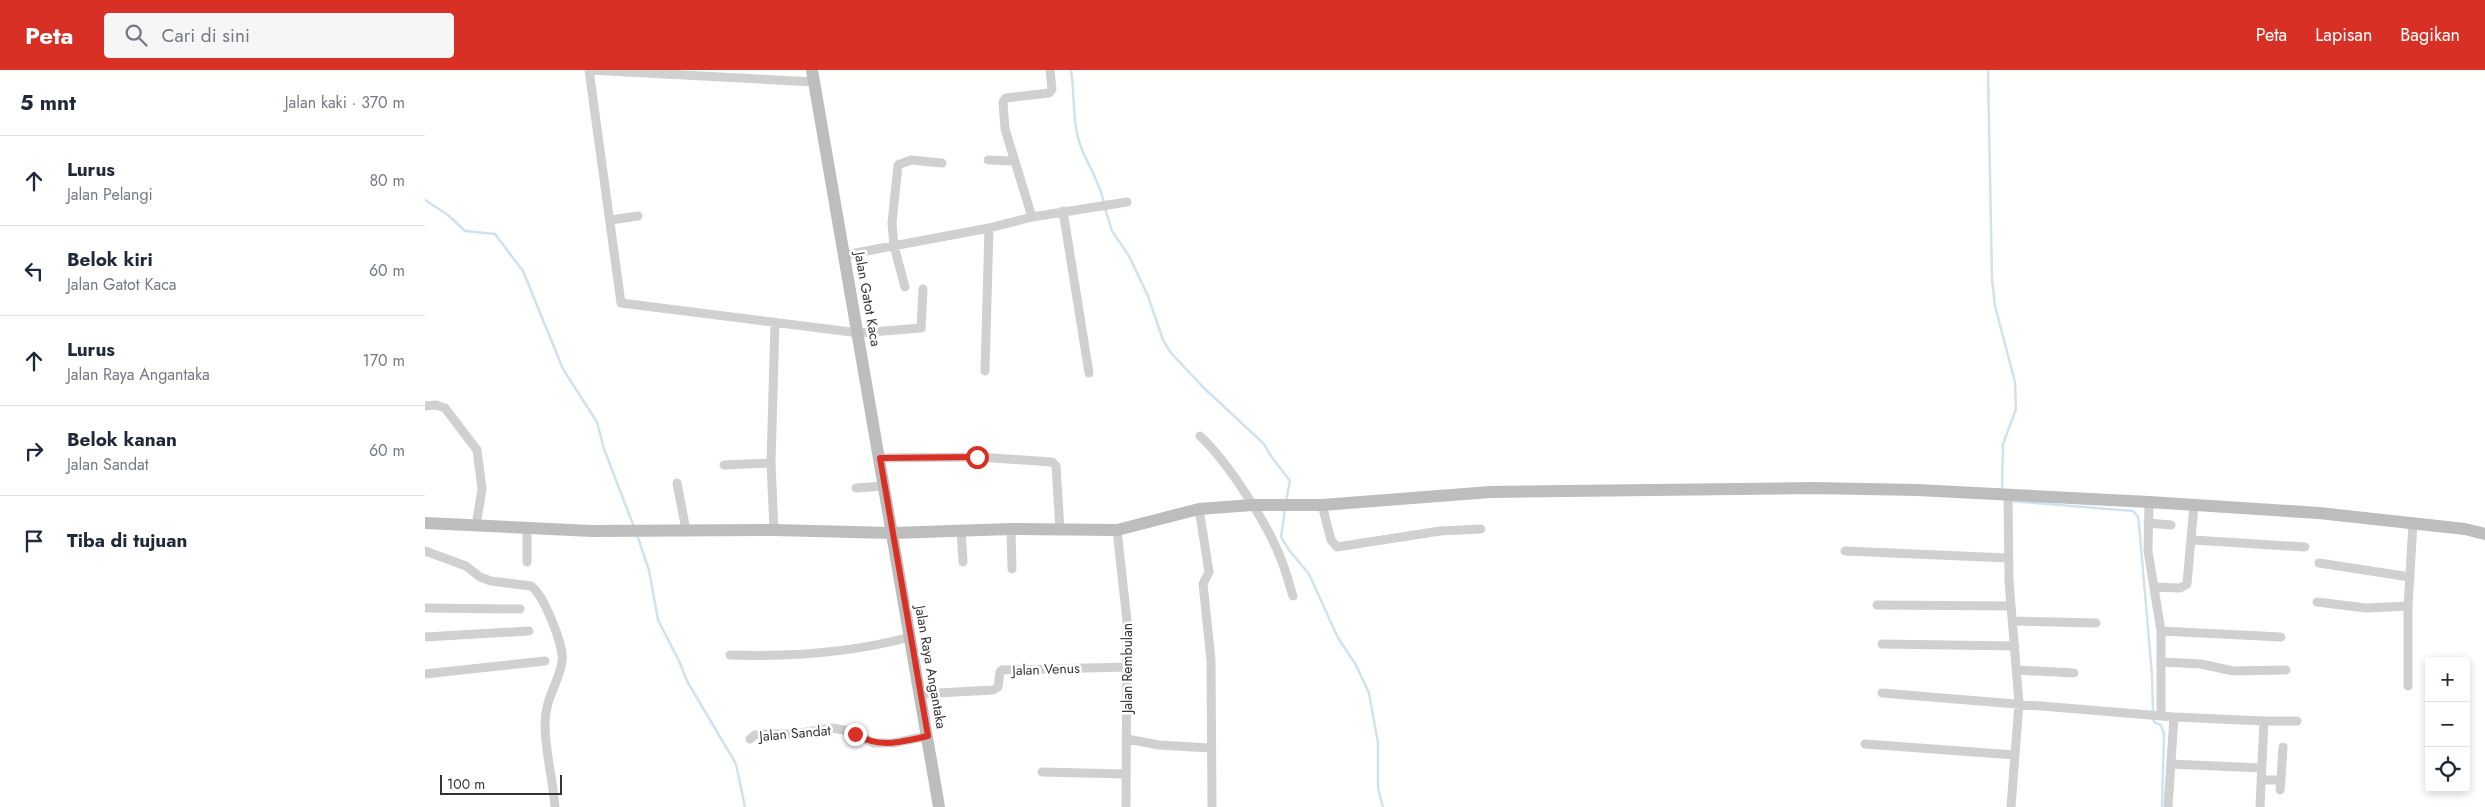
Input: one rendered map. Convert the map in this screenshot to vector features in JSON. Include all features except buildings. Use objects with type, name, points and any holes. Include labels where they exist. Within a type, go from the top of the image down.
[{"type":"main road","name":"Jalan Gatot Kaca","points":[[813,76],[892,533]]},
{"type":"main road","points":[[425,523],[527,528],[892,533],[1011,529],[1117,530],[1199,509],[1252,505],[1322,505],[1490,492],[1813,488],[1917,490],[2319,513],[2465,529],[2485,534]]},
{"type":"main road","name":"Jalan Raya Angantaka","points":[[892,533],[939,807]]},
{"type":"street","points":[[813,76],[589,70],[621,303],[859,334],[921,328],[923,289]]},
{"type":"street","points":[[1032,217],[1005,129],[1003,102],[1006,98],[1049,93],[1052,89],[1050,70]]},
{"type":"street","points":[[905,287],[894,246],[892,211],[897,165],[911,160],[942,163]]},
{"type":"street","points":[[988,160],[1014,161]]},
{"type":"street","points":[[845,255],[989,228],[1063,211],[1127,202]]},
{"type":"street","points":[[1063,211],[1089,373]]},
{"type":"street","points":[[611,220],[638,216]]},
{"type":"street","points":[[985,371],[989,228]]},
{"type":"street","points":[[775,322],[771,462],[775,530]]},
{"type":"street","points":[[425,406],[435,405],[445,408],[477,450],[482,489],[477,526]]},
{"type":"street","points":[[1200,436],[1217,452],[1252,505],[1281,558],[1293,596]]},
{"type":"street","points":[[880,458],[977,457],[1052,462],[1056,466],[1060,530]]},
{"type":"street","points":[[724,465],[771,462]]},
{"type":"street","points":[[677,483],[686,530]]},
{"type":"street","points":[[856,488],[884,486]]},
{"type":"street","points":[[2008,496],[2008,558],[2019,703],[2011,807]]},
{"type":"street","points":[[2149,502],[2148,551],[2161,631],[2161,716]]},
{"type":"street","points":[[1322,505],[1331,540],[1337,547],[1440,531],[1481,529]]},
{"type":"street","points":[[2154,587],[2174,588],[2187,586],[2195,505]]},
{"type":"street","points":[[1199,509],[1209,572],[1203,584],[1211,660],[1210,748],[1212,807]]},
{"type":"street","points":[[2408,686],[2408,606],[2413,523]]},
{"type":"street","points":[[2148,524],[2171,525]]},
{"type":"street","points":[[527,528],[527,562]]},
{"type":"street","points":[[1011,529],[1012,569]]},
{"type":"street","points":[[961,530],[963,562]]},
{"type":"street","name":"Jalan Rembulan","points":[[1117,530],[1127,621],[1126,807]]},
{"type":"street","points":[[2193,540],[2305,547]]},
{"type":"street","points":[[425,551],[466,566],[480,577],[491,581],[531,586],[547,607],[563,657],[559,674],[550,693],[545,723],[555,807]]},
{"type":"street","points":[[1845,551],[2008,558]]},
{"type":"street","points":[[2319,563],[2410,577]]},
{"type":"street","points":[[2317,602],[2366,608],[2408,606]]},
{"type":"street","points":[[1877,605],[2011,606]]},
{"type":"street","points":[[425,608],[520,609]]},
{"type":"street","points":[[2013,621],[2096,623]]},
{"type":"street","points":[[425,637],[529,631]]},
{"type":"street","points":[[2161,631],[2281,637]]},
{"type":"street","points":[[730,655],[791,656],[826,653],[910,638]]},
{"type":"street","points":[[1882,644],[2015,646]]},
{"type":"street","points":[[425,674],[545,661]]},
{"type":"street","points":[[2162,662],[2201,664],[2241,672],[2286,670]]},
{"type":"street","name":"Jalan Venus","points":[[920,694],[993,690],[999,685],[999,672],[1002,670],[1128,667]]},
{"type":"street","points":[[2017,670],[2074,673]]},
{"type":"street","points":[[1882,693],[2173,717],[2297,722]]},
{"type":"street","points":[[2168,807],[2173,717]]},
{"type":"street","points":[[2260,807],[2264,721]]},
{"type":"street","name":"Jalan Sandat","points":[[750,739],[764,734],[794,734],[832,728],[844,730],[874,743],[893,743],[928,736]]},
{"type":"street","points":[[1127,739],[1159,744],[1210,748]]},
{"type":"street","points":[[1865,744],[2015,754]]},
{"type":"street","points":[[2280,790],[2283,747]]},
{"type":"street","points":[[2171,764],[2261,768]]},
{"type":"street","points":[[1042,772],[1126,774]]},
{"type":"street","points":[[2261,780],[2281,780]]},
{"type":"waterway","points":[[1071,70],[1077,135],[1100,187],[1104,203]]},
{"type":"waterway","points":[[1988,70],[1992,279],[1995,306],[2015,382],[2016,409],[2003,444],[2002,490]]},
{"type":"waterway","points":[[425,200],[448,215],[465,231],[495,234],[523,271],[563,369],[597,422],[604,449],[634,527]]},
{"type":"waterway","points":[[1105,208],[1112,231],[1129,256],[1148,296],[1163,340],[1171,353],[1204,388],[1264,444],[1290,481],[1286,501]]},
{"type":"waterway","points":[[2010,501],[2133,511],[2138,517],[2152,675],[2153,712]]},
{"type":"waterway","points":[[1285,509],[1281,537],[1309,574],[1338,638],[1356,665],[1369,693],[1378,743],[1378,788],[1383,807]]},
{"type":"waterway","points":[[637,535],[649,570],[658,620],[687,681],[736,764],[745,807]]},
{"type":"waterway","points":[[2153,718],[2154,722],[2161,725],[2164,734],[2162,807]]},
{"type":"route","points":[[855,734],[866,741],[879,744],[928,736],[880,458],[925,456],[977,457]]}]
